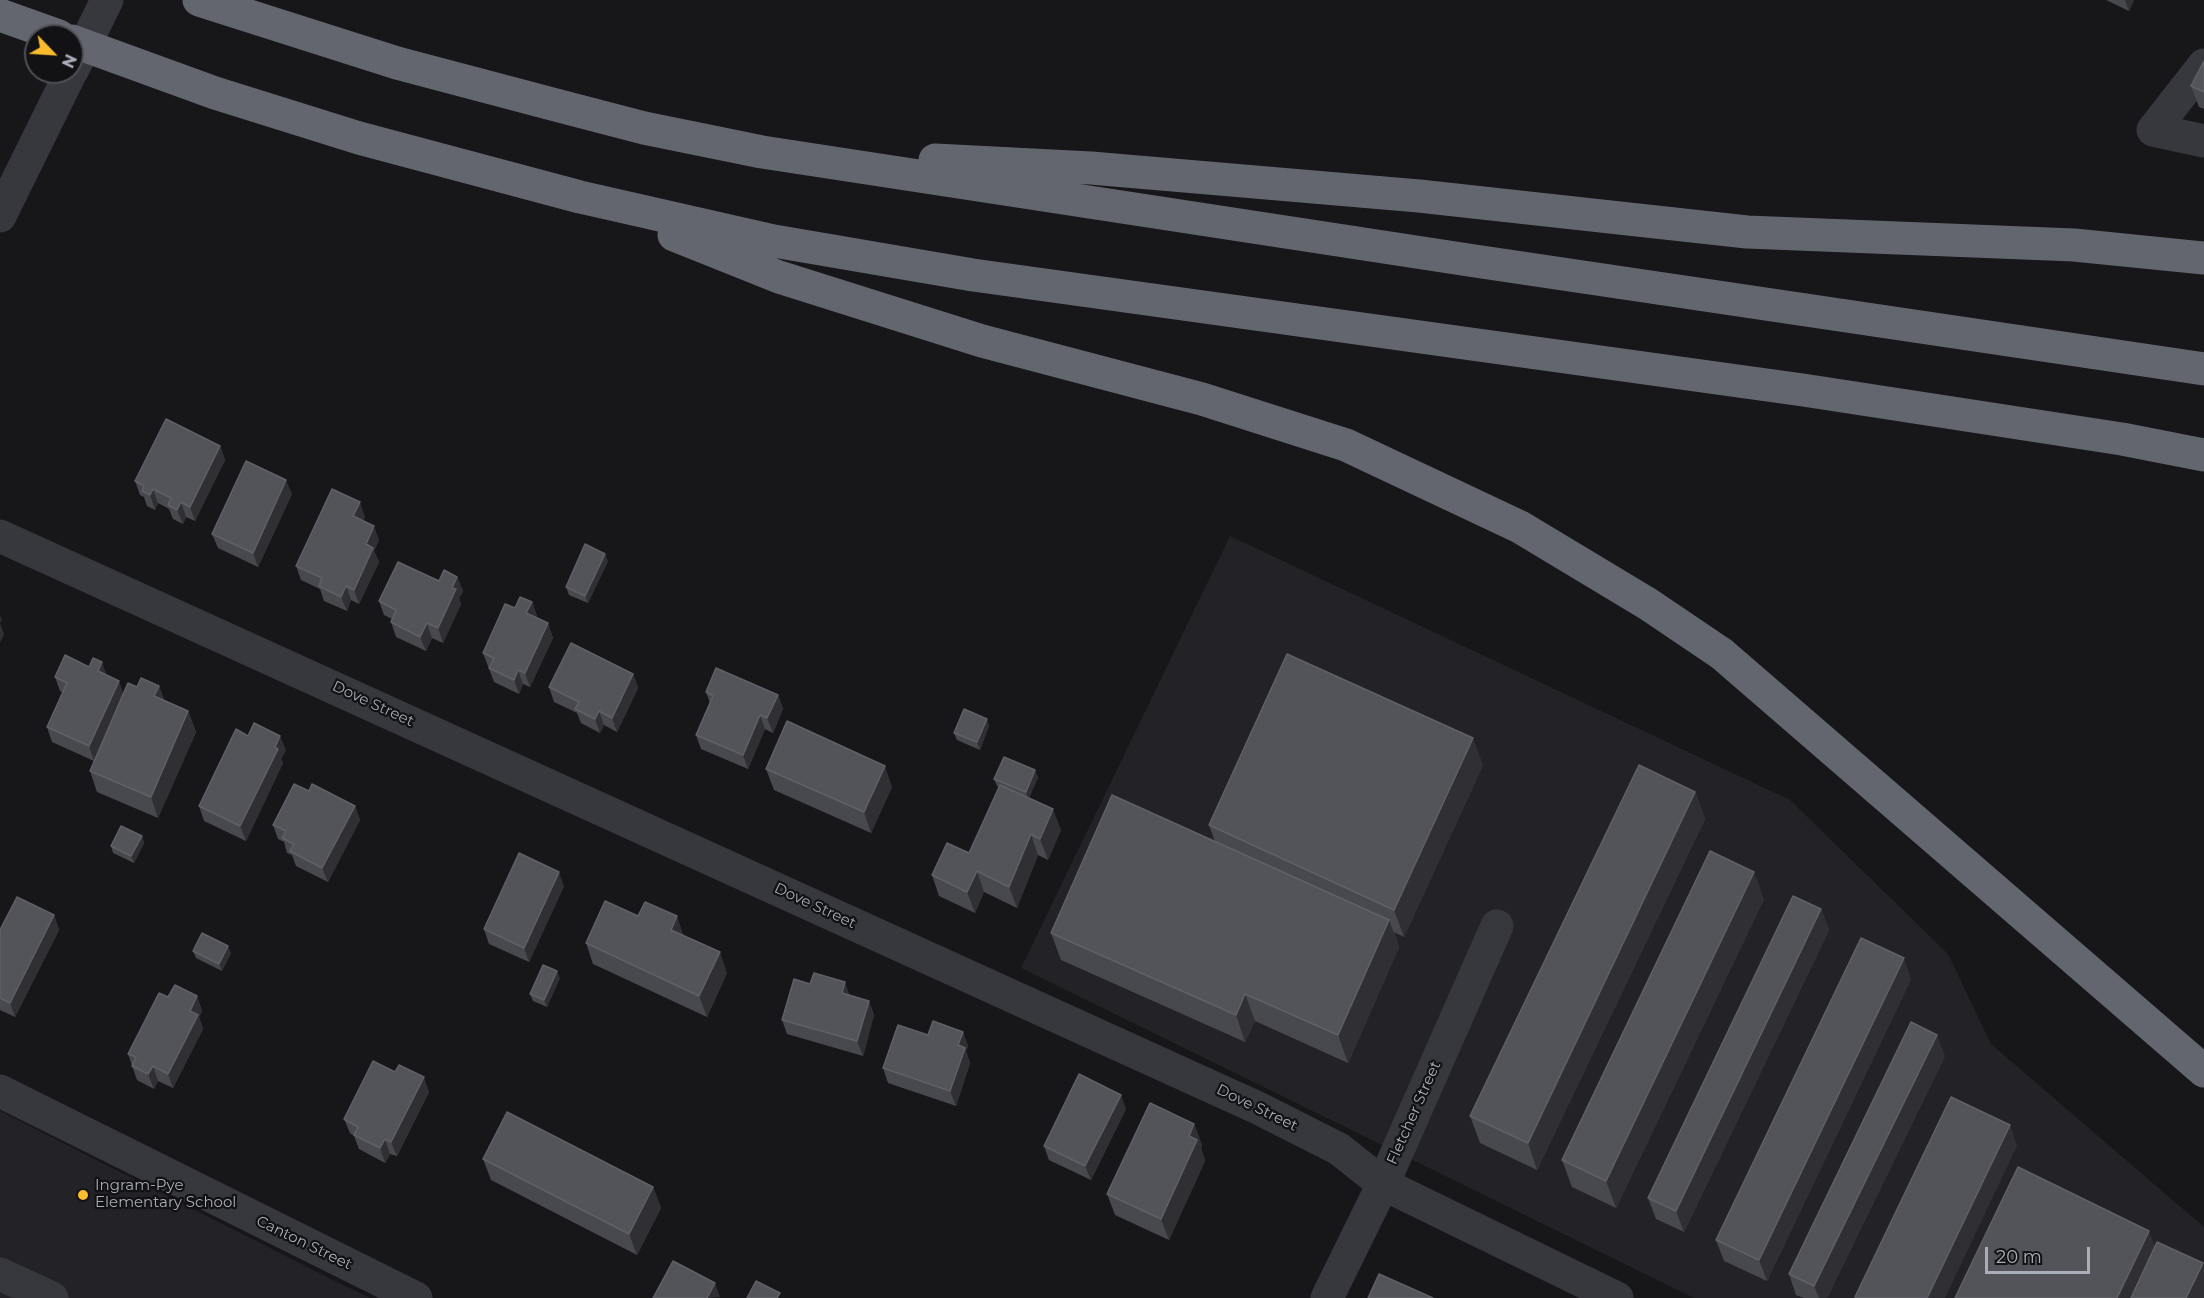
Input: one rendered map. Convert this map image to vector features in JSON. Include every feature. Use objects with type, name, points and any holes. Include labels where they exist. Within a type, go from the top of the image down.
[{"type":"highway","points":[[198,0],[397,63],[552,105],[644,128],[762,152],[2204,369]]},
{"type":"highway","points":[[0,15],[25,24]]},
{"type":"highway","points":[[84,45],[215,93],[359,138],[580,197],[774,241],[973,275],[1803,390],[2122,438],[2204,455]]},
{"type":"highway","points":[[762,152],[1091,168],[1419,196],[1746,232],[2074,246],[2204,258]]},
{"type":"highway","points":[[580,197],[779,276],[982,341],[1202,399],[1346,445],[1520,527],[1648,604],[1722,654],[2204,1071]]},
{"type":"street","points":[[84,47],[107,0]]},
{"type":"street","points":[[2204,65],[2153,130],[2204,141]]},
{"type":"street","points":[[0,216],[66,84]]},
{"type":"street","name":"Dove Street","points":[[0,536],[1258,1108],[1339,1149],[1383,1184],[1617,1298]]},
{"type":"street","name":"Fletcher Street","points":[[1327,1298],[1383,1184],[1497,926]]},
{"type":"street","name":"Canton Street","points":[[0,1091],[377,1289],[416,1298]]},
{"type":"street","points":[[0,1274],[52,1298]]},
{"type":"shaded area","points":[[1230,536],[1790,800],[1948,954],[1991,1044],[2204,1227],[2204,1298],[1694,1298],[1021,968]]},
{"type":"shaded area","name":"Ingram-Pye Elementary School","points":[[0,1111],[331,1279],[370,1298],[0,1298]]},
{"type":"building","points":[[2204,61],[2204,92],[2191,86]]},
{"type":"building","points":[[166,419],[220,446],[190,507],[181,502],[177,510],[168,505],[171,498],[153,489],[150,495],[142,491],[144,486],[135,481]]},
{"type":"building","points":[[246,461],[286,480],[253,553],[212,534]]},
{"type":"building","points":[[332,489],[360,502],[353,516],[374,526],[366,544],[373,548],[354,590],[346,586],[341,597],[319,586],[322,578],[296,566]]},
{"type":"building","points":[[585,544],[605,554],[585,596],[566,587]]},
{"type":"building","points":[[398,562],[439,581],[444,570],[457,577],[452,588],[456,589],[438,628],[427,623],[420,637],[391,622],[396,610],[379,601]]},
{"type":"building","points":[[520,597],[532,602],[526,613],[548,623],[525,673],[518,670],[514,680],[489,668],[494,658],[483,653],[505,604],[515,608]]},
{"type":"building","points":[[571,643],[633,674],[612,718],[599,711],[595,719],[575,709],[579,702],[549,687]]},
{"type":"building","points":[[1287,654],[1473,738],[1394,910],[1209,825]]},
{"type":"building","points":[[65,655],[89,667],[93,658],[102,662],[98,671],[119,681],[89,746],[47,727],[67,683],[55,677]]},
{"type":"building","points":[[716,668],[778,695],[767,718],[760,715],[743,755],[696,735],[713,696],[706,692]]},
{"type":"building","points":[[141,678],[159,686],[154,696],[188,711],[151,797],[90,771],[128,683],[137,687]]},
{"type":"building","points":[[964,709],[987,719],[977,742],[954,733]]},
{"type":"building","points":[[787,721],[885,766],[864,812],[766,769]]},
{"type":"building","points":[[254,723],[280,736],[275,747],[278,749],[240,826],[199,806],[236,729],[248,736]]},
{"type":"building","points":[[1004,757],[1035,770],[1026,792],[994,779]]},
{"type":"building","points":[[1639,765],[1695,792],[1528,1143],[1470,1116]]},
{"type":"building","points":[[294,784],[309,791],[312,784],[355,806],[322,868],[290,851],[294,844],[282,838],[286,831],[273,825]]},
{"type":"building","points":[[1000,785],[1053,809],[1040,839],[1031,834],[1009,887],[977,871],[967,892],[932,875],[947,843],[969,853]]},
{"type":"building","points":[[1112,795],[1389,920],[1338,1035],[1245,994],[1236,1015],[1051,933]]},
{"type":"building","points":[[121,826],[142,836],[131,856],[111,846]]},
{"type":"building","points":[[1710,851],[1754,872],[1606,1181],[1562,1160]]},
{"type":"building","points":[[519,853],[559,872],[524,948],[484,929]]},
{"type":"building","points":[[1793,896],[1821,909],[1676,1211],[1648,1198]]},
{"type":"building","points":[[17,897],[54,915],[10,1003],[0,998],[0,930]]},
{"type":"building","points":[[605,901],[638,916],[645,902],[677,916],[671,930],[720,952],[699,996],[586,943]]},
{"type":"building","points":[[202,933],[228,946],[219,964],[193,951]]},
{"type":"building","points":[[1861,938],[1904,958],[1759,1260],[1716,1240]]},
{"type":"building","points":[[543,965],[557,971],[544,1000],[530,994]]},
{"type":"building","points":[[814,973],[845,982],[842,993],[869,1001],[857,1041],[782,1020],[794,979],[810,984]]},
{"type":"building","points":[[175,985],[197,996],[190,1011],[198,1015],[168,1074],[153,1066],[148,1074],[132,1066],[136,1057],[128,1054],[159,993],[168,997]]},
{"type":"building","points":[[933,1021],[963,1032],[958,1045],[965,1048],[950,1091],[883,1068],[898,1025],[928,1035]]},
{"type":"building","points":[[1911,1022],[1937,1035],[1814,1286],[1789,1274]]},
{"type":"building","points":[[373,1061],[395,1072],[399,1065],[424,1077],[391,1142],[385,1139],[380,1148],[354,1135],[358,1127],[344,1119]]},
{"type":"building","points":[[1079,1074],[1121,1095],[1085,1166],[1044,1146]]},
{"type":"building","points":[[1951,1097],[2010,1125],[1927,1298],[1856,1298],[1855,1297]]},
{"type":"building","points":[[1150,1103],[1194,1124],[1189,1136],[1197,1140],[1161,1219],[1107,1194]]},
{"type":"building","points":[[507,1112],[653,1187],[629,1234],[483,1159]]},
{"type":"building","points":[[2018,1167],[2149,1231],[2117,1298],[1955,1298]]},
{"type":"building","points":[[2157,1242],[2203,1263],[2186,1298],[2131,1298]]},
{"type":"building","points":[[673,1261],[715,1283],[707,1298],[653,1298]]},
{"type":"building","points":[[1379,1274],[1433,1298],[1368,1298]]},
{"type":"building","points":[[756,1281],[780,1293],[777,1298],[747,1298]]},
{"type":"place","name":"Ingram-Pye Elementary School","points":[[83,1195]]}]
